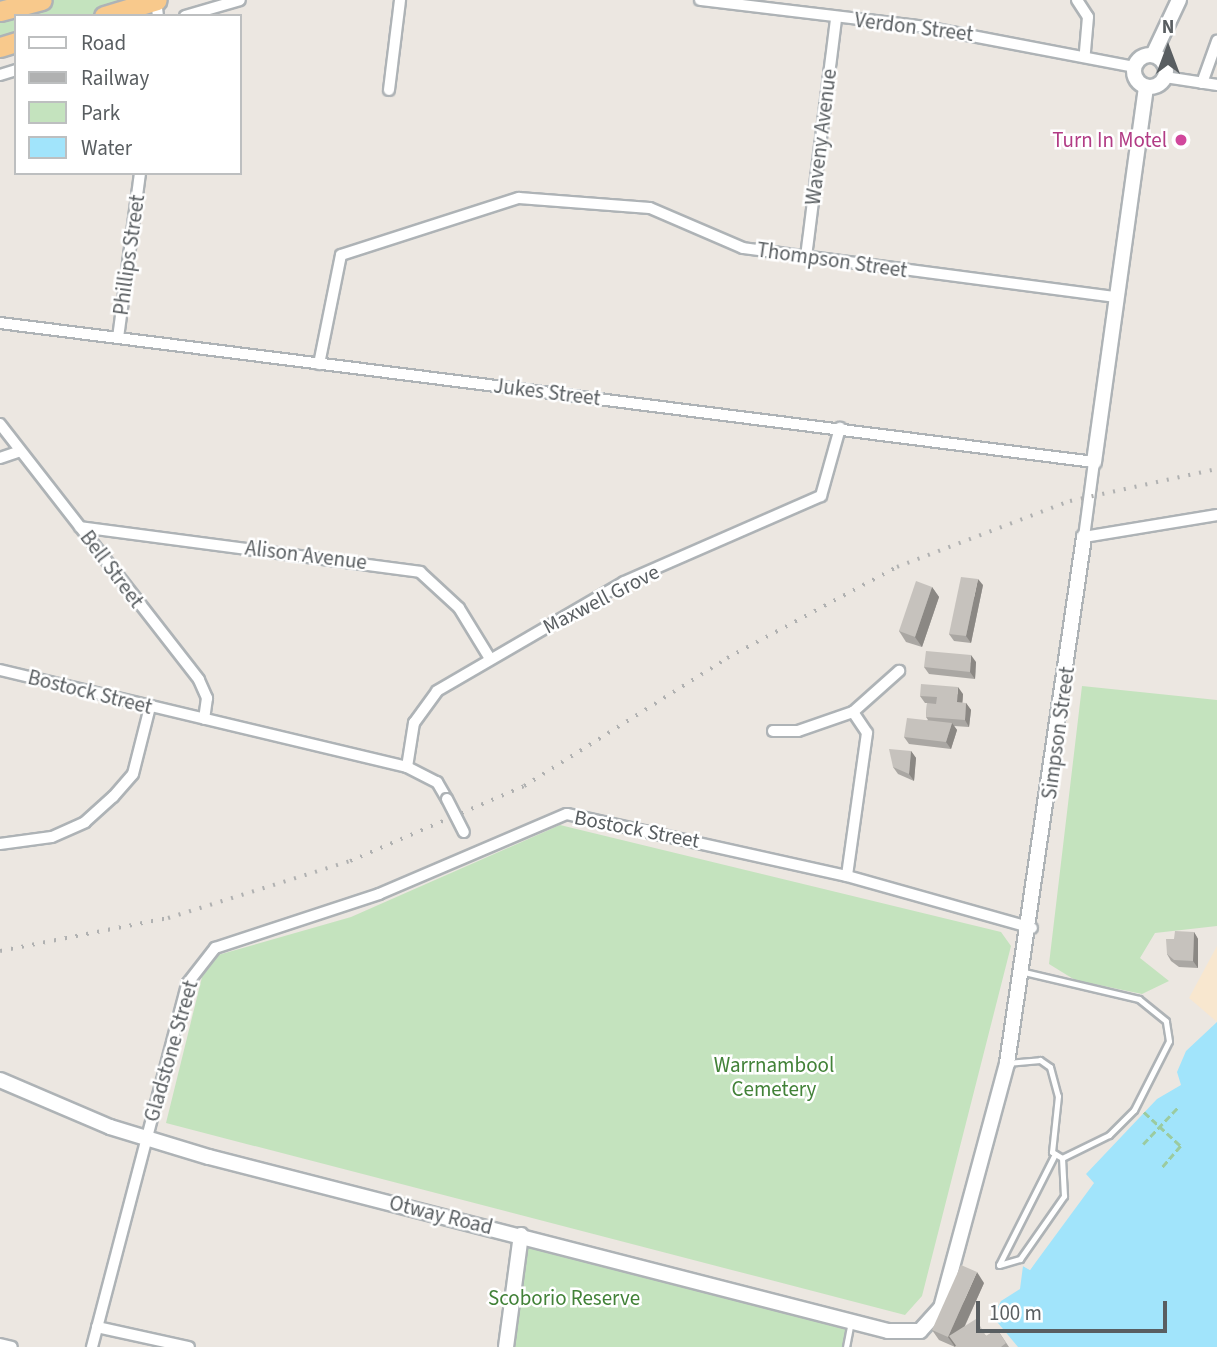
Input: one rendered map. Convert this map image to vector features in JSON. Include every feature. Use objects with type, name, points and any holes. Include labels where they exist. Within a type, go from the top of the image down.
[{"type":"highway","points":[[0,11],[42,0]]},
{"type":"highway","points":[[111,14],[157,0]]},
{"type":"street","points":[[192,14],[240,0]]},
{"type":"street","points":[[389,90],[400,0]]},
{"type":"street","name":"Verdon Street","points":[[700,0],[1084,55],[1135,67]]},
{"type":"street","points":[[1077,0],[1088,17],[1084,55]]},
{"type":"street","points":[[1179,0],[1153,55],[1135,67],[1146,87],[1165,77],[1217,85]]},
{"type":"street","name":"Waveny Avenue","points":[[806,257],[836,18]]},
{"type":"street","points":[[1202,83],[1217,41]]},
{"type":"street","points":[[1153,55],[1164,63],[1165,77]]},
{"type":"street","name":"Simpson Street","points":[[888,1331],[920,1331],[941,1308],[1007,1063],[1032,928],[1146,87]]},
{"type":"street","name":"Phillips Street","points":[[118,338],[140,175]]},
{"type":"street","name":"Thompson Street","points":[[319,364],[341,255],[519,198],[650,208],[743,248],[1117,297]]},
{"type":"street","name":"Jukes Street","points":[[0,323],[1094,462]]},
{"type":"street","name":"Bell Street","points":[[0,424],[199,680],[207,698],[204,719]]},
{"type":"street","name":"Maxwell Grove","points":[[407,767],[423,706],[489,657],[624,582],[821,496],[839,428]]},
{"type":"street","points":[[0,458],[20,451]]},
{"type":"street","points":[[1084,537],[1217,515]]},
{"type":"street","name":"Alison Avenue","points":[[80,527],[420,572],[443,587],[489,657]]},
{"type":"street","name":"Bostock Street","points":[[0,670],[407,767],[437,782],[472,849],[546,818],[576,814],[847,876],[1032,928]]},
{"type":"street","points":[[773,731],[798,731],[853,712],[899,671]]},
{"type":"street","points":[[0,844],[52,836],[85,822],[113,797],[133,774],[150,707]]},
{"type":"street","points":[[847,876],[867,733],[853,712]]},
{"type":"street","name":"Gladstone Street","points":[[92,1347],[187,984],[215,948],[379,894],[472,849]]},
{"type":"street","name":"Otway Road","points":[[0,1080],[146,1139],[888,1331]]},
{"type":"street","points":[[506,1347],[522,1235]]},
{"type":"street","points":[[97,1327],[189,1347]]},
{"type":"street","points":[[0,1344],[12,1347]]},
{"type":"lane","points":[[1024,972],[1139,999],[1166,1021],[1161,1064],[1134,1110],[1109,1135],[1062,1158]]},
{"type":"lane","points":[[1007,1063],[1040,1060],[1050,1067],[1058,1096],[1050,1138],[1055,1154],[1062,1158]]},
{"type":"lane","points":[[1055,1154],[999,1265],[1020,1259],[1064,1196],[1062,1158]]},
{"type":"lane","points":[[846,1347],[851,1322]]},
{"type":"path","points":[[1143,1144],[1179,1106]]},
{"type":"path","points":[[1144,1112],[1181,1146],[1163,1167]]},
{"type":"green space","points":[[44,0],[128,0],[106,14],[14,14],[14,43],[0,47],[0,12]]},
{"type":"green space","points":[[1082,686],[1217,700],[1217,926],[1155,933],[1140,958],[1169,981],[1142,994],[1075,980],[1049,964]]},
{"type":"green space","name":"Warrnambool Cemetery","points":[[560,825],[1001,932],[1011,946],[922,1296],[905,1315],[166,1123],[202,977],[218,955],[351,917]]},
{"type":"green space","name":"Scoborio Reserve","points":[[521,1235],[851,1322],[849,1347],[507,1347]]},
{"type":"sand","points":[[1217,946],[1217,1022],[1189,998]]},
{"type":"water","points":[[1217,1022],[1217,1347],[1018,1347],[993,1317],[1001,1301],[1020,1289],[1023,1266],[1030,1270],[1094,1183],[1086,1174],[1157,1099],[1181,1085],[1177,1072],[1186,1051]]},
{"type":"pier","points":[[1076,1201],[1030,1270],[1023,1266],[1029,1265]]},
{"type":"building","points":[[961,577],[978,579],[966,636],[949,634]]},
{"type":"building","points":[[916,581],[932,587],[915,637],[899,631]]},
{"type":"building","points":[[926,651],[971,655],[970,672],[924,667]]},
{"type":"building","points":[[921,684],[958,687],[957,702],[966,703],[965,720],[926,717],[927,703],[936,704],[937,697],[920,696]]},
{"type":"building","points":[[907,718],[952,723],[946,742],[904,737]]},
{"type":"building","points":[[889,749],[911,751],[909,774],[893,767]]},
{"type":"building","points":[[1175,931],[1194,932],[1193,961],[1174,960],[1167,954],[1166,939],[1174,939]]},
{"type":"building","points":[[961,1265],[977,1272],[948,1337],[932,1330]]},
{"type":"building","points":[[976,1319],[986,1336],[997,1329],[1006,1343],[1001,1347],[957,1347],[949,1336]]},
{"type":"railway","points":[[0,951],[168,918],[350,861],[524,786],[727,658],[897,567],[1070,501],[1217,469]]},
{"type":"place","name":"Turn In Motel","points":[[1181,140]]}]
